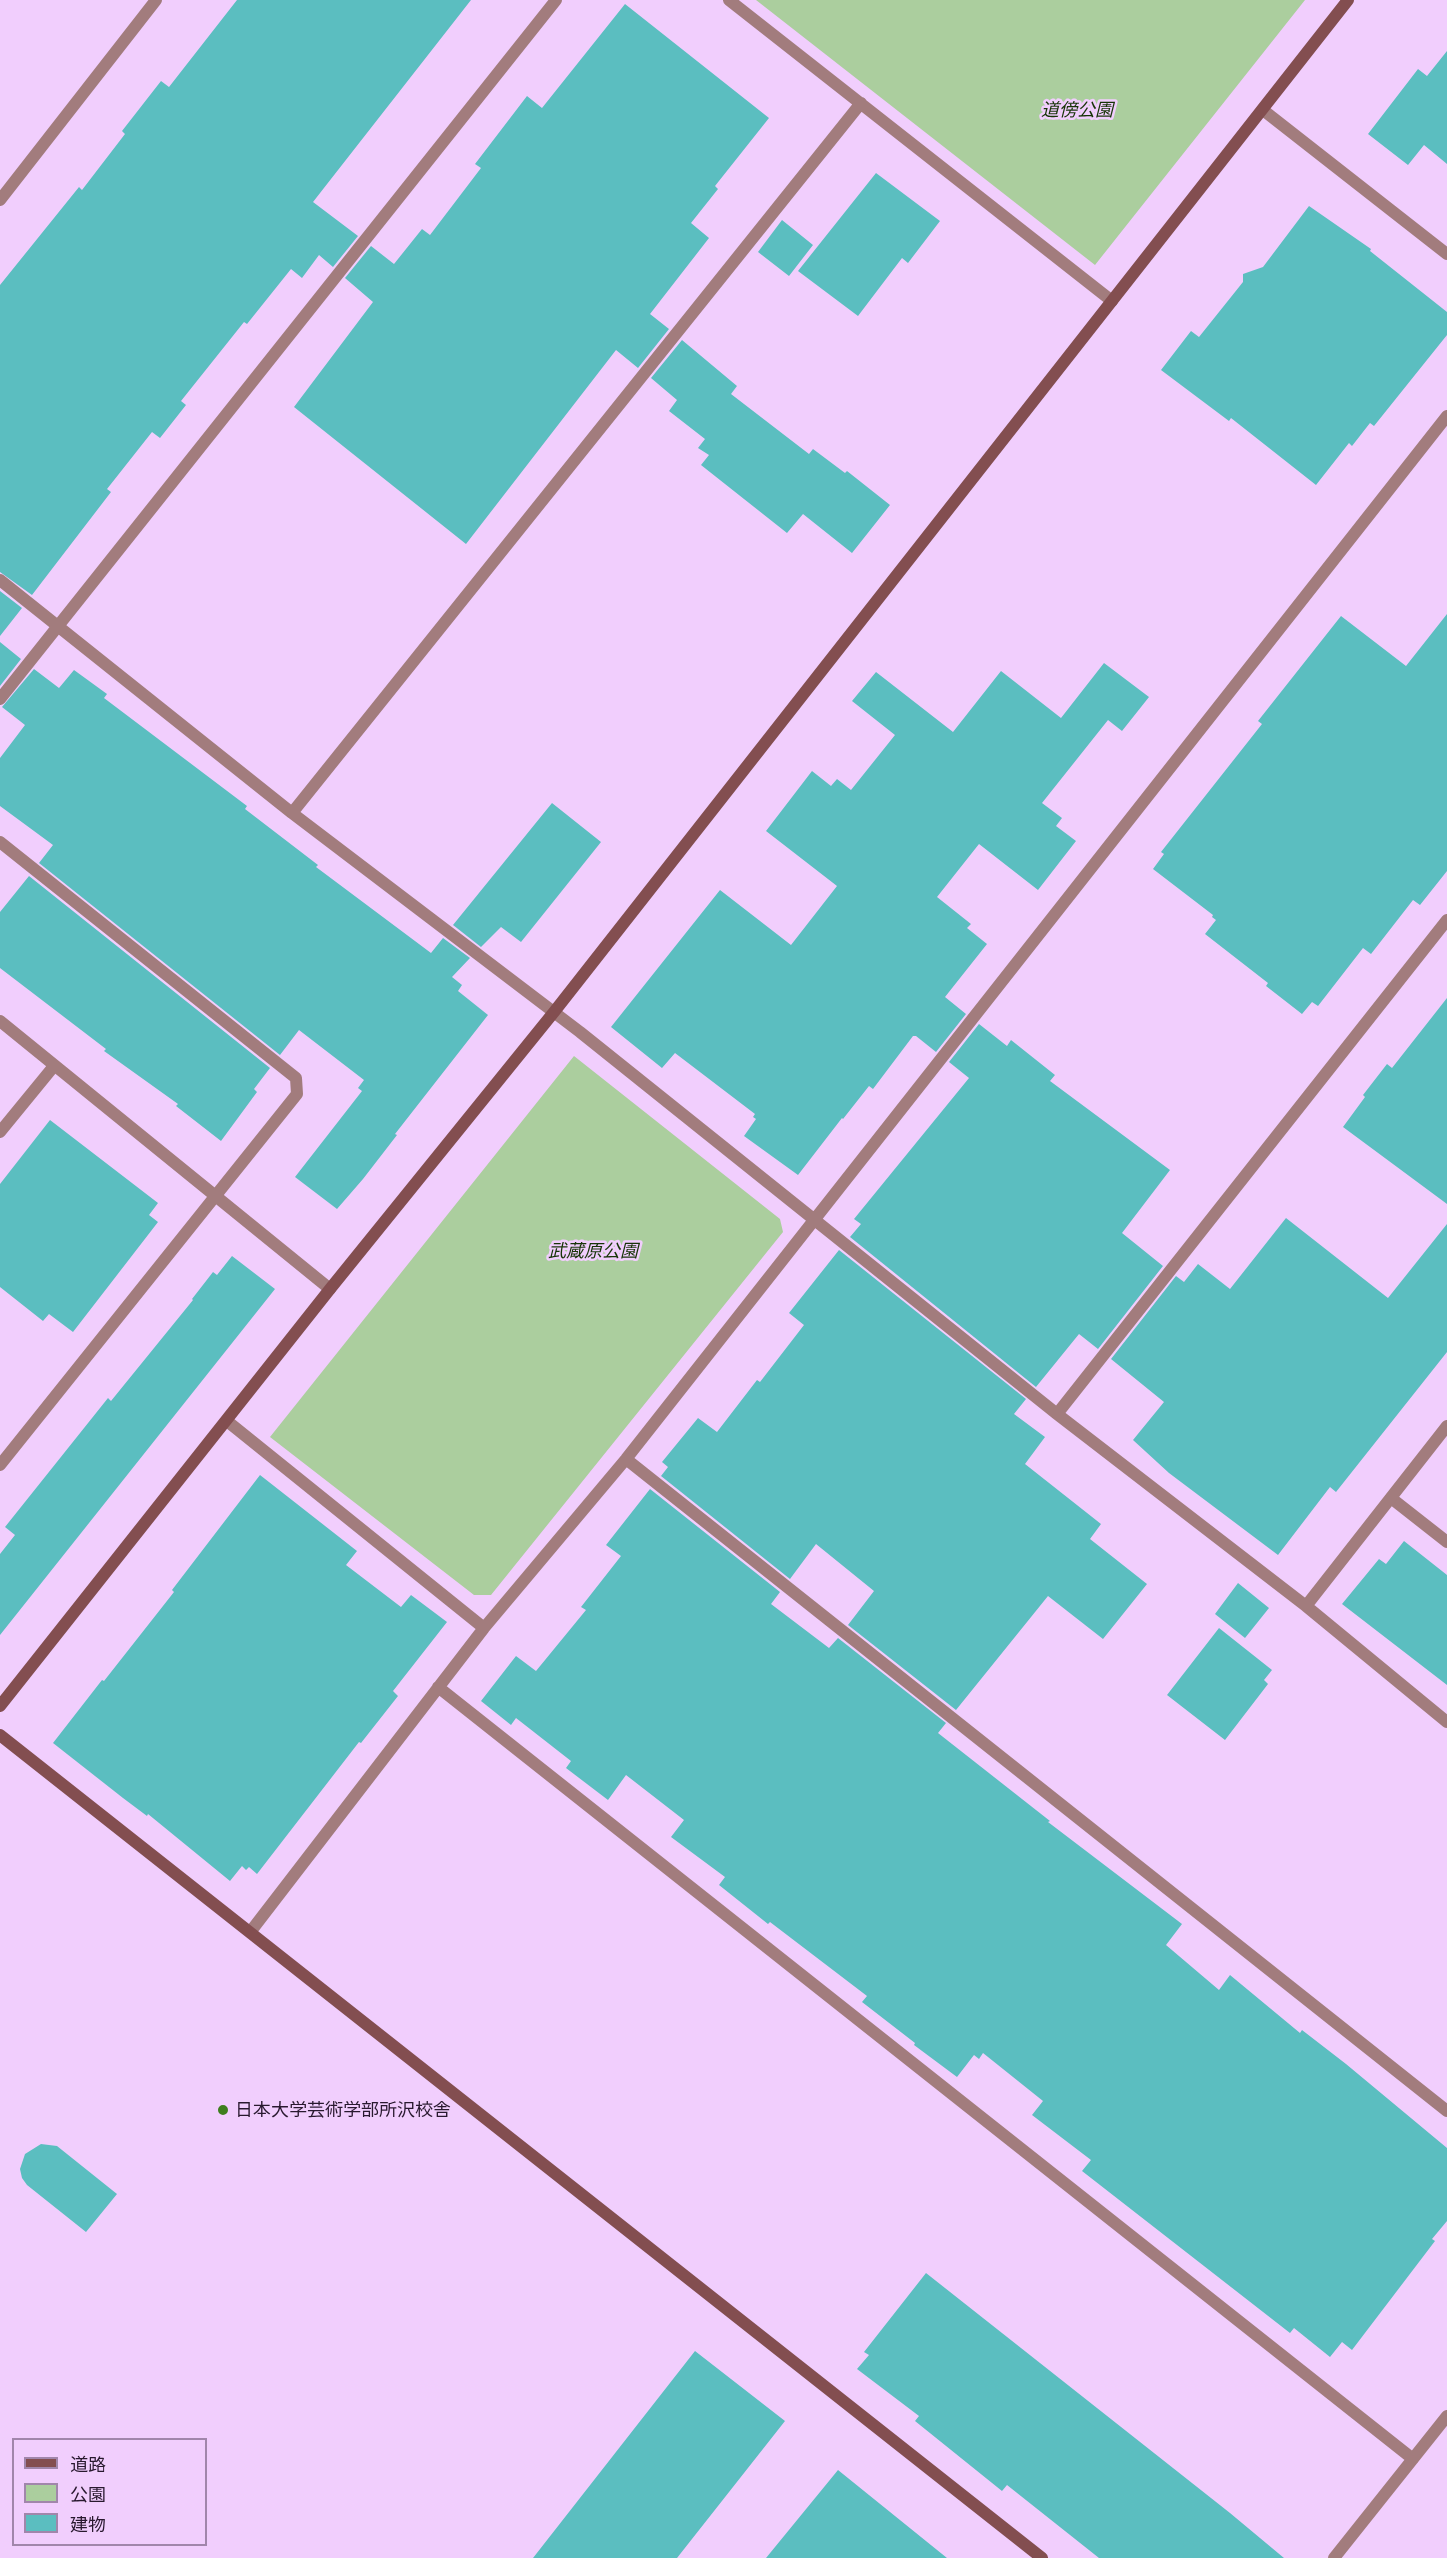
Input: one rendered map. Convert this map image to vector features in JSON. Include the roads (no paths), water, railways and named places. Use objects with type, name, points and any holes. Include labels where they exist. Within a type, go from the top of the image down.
[{"type":"street","points":[[0,200],[156,0]]},
{"type":"street","points":[[0,699],[556,0]]},
{"type":"street","points":[[729,0],[1112,301]]},
{"type":"street","points":[[0,1707],[330,1289],[554,1012],[1348,0]]},
{"type":"street","points":[[292,813],[861,103]]},
{"type":"street","points":[[1263,110],[1447,254]]},
{"type":"street","points":[[251,1931],[484,1628],[626,1459],[1447,416]]},
{"type":"street","points":[[0,579],[292,813],[554,1012],[1057,1414],[1306,1606],[1447,1722]]},
{"type":"street","points":[[0,842],[296,1078],[297,1094],[0,1465]]},
{"type":"street","points":[[1057,1414],[1447,920]]},
{"type":"street","points":[[0,1021],[330,1289]]},
{"type":"street","points":[[0,1132],[54,1066]]},
{"type":"street","points":[[227,1421],[484,1628]]},
{"type":"street","points":[[1306,1606],[1447,1426]]},
{"type":"street","points":[[626,1459],[1447,2111]]},
{"type":"street","points":[[1390,1498],[1447,1542]]},
{"type":"street","points":[[438,1687],[1413,2459]]},
{"type":"street","points":[[0,1734],[1042,2558]]},
{"type":"street","points":[[1334,2558],[1447,2416]]},
{"type":"place","name":"日本大学芸術学部所沢校舎","points":[[223,2110]]},
{"type":"park label","name":"道傍公園","points":[[1077,110]]},
{"type":"park label","name":"武蔵原公園","points":[[593,1251]]}]
